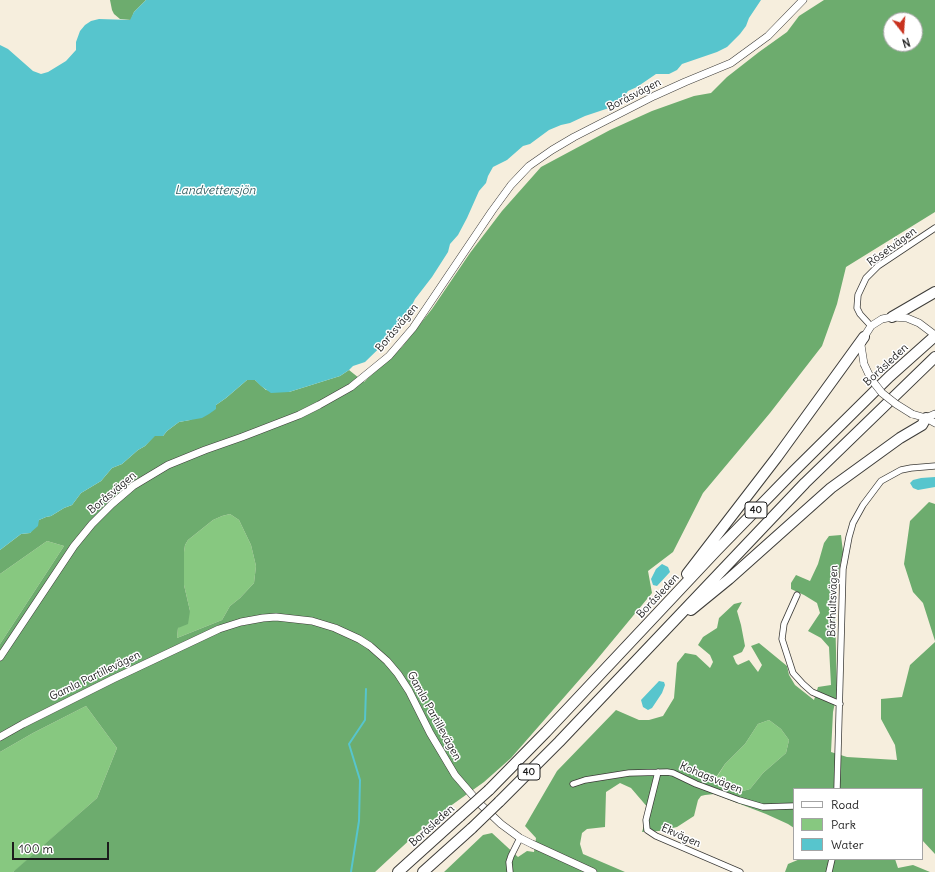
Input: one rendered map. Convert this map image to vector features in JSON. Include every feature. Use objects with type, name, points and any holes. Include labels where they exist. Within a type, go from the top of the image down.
[{"type":"highway","points":[[892,316],[935,292]]},
{"type":"highway","name":"Boråsleden","points":[[398,872],[488,790],[576,700],[794,471],[890,377],[935,336]]},
{"type":"highway","points":[[652,620],[777,457],[864,337]]},
{"type":"highway","name":"40","points":[[423,872],[472,828],[565,736],[805,483],[935,357]]},
{"type":"highway","points":[[663,632],[729,579],[831,488],[900,438],[932,418]]},
{"type":"street","name":"Boråsvägen","points":[[0,657],[74,546],[92,524],[132,486],[168,465],[299,415],[351,387],[389,356],[413,328],[492,211],[511,185],[529,166],[563,143],[654,96],[730,64],[768,36],[803,0]]},
{"type":"street","name":"Rösetvägen","points":[[871,326],[860,314],[858,308],[858,295],[866,278],[878,266],[935,228]]},
{"type":"street","points":[[892,316],[882,319],[871,326],[864,337],[861,345],[864,364],[882,393],[912,414],[932,418]]},
{"type":"street","name":"40","points":[[892,316],[914,320],[935,336]]},
{"type":"street","name":"Bårhultsvägen","points":[[837,788],[843,569],[853,523],[863,505],[881,481],[900,470],[935,466]]},
{"type":"street","points":[[797,595],[784,624],[782,639],[793,673],[812,692],[840,704]]},
{"type":"street","name":"Gamla Partillevägen","points":[[0,737],[112,679],[219,629],[241,622],[263,618],[276,617],[312,621],[335,628],[359,639],[370,646],[387,661],[409,691],[430,732],[455,775],[480,804],[501,824],[520,838],[593,872]]},
{"type":"street","name":"Ekvägen","points":[[658,772],[646,820],[647,830],[656,836],[740,872]]},
{"type":"street","name":"Kohagsvägen","points":[[573,784],[584,780],[629,773],[673,773],[696,784],[763,807],[793,806]]},
{"type":"street","points":[[510,872],[509,862],[520,838]]},
{"type":"street","points":[[829,872],[832,860]]},
{"type":"green space","points":[[110,0],[146,0],[134,12],[131,20],[120,19],[114,14]]},
{"type":"green space","points":[[824,0],[935,0],[935,212],[846,267],[837,304],[822,346],[770,413],[703,493],[673,552],[648,571],[652,593],[594,663],[511,758],[484,782],[449,807],[416,834],[375,872],[13,872],[97,798],[117,748],[86,706],[0,752],[0,644],[64,546],[47,541],[0,574],[0,550],[21,534],[30,533],[39,520],[51,516],[72,505],[81,493],[101,481],[112,468],[122,464],[145,446],[155,435],[163,436],[179,422],[190,420],[216,405],[247,380],[255,380],[266,390],[289,392],[340,376],[349,370],[364,382],[402,347],[432,309],[470,253],[502,211],[541,167],[610,130],[652,111],[694,96],[711,93],[727,77],[787,32],[799,16]],"holes":[[[230,514],[239,520],[251,545],[256,566],[254,583],[230,606],[222,620],[177,638],[178,628],[188,624],[190,611],[184,585],[185,545],[188,540],[213,520]]]},
{"type":"green space","points":[[929,502],[935,504],[935,641],[923,603],[913,592],[904,564],[910,521]]},
{"type":"green space","points":[[230,514],[239,520],[251,545],[256,566],[254,583],[230,606],[222,620],[177,638],[178,628],[190,611],[184,585],[185,545],[188,540],[213,520]]},
{"type":"green space","points":[[841,535],[843,552],[837,580],[835,609],[837,693],[833,712],[831,752],[847,757],[897,760],[895,745],[881,719],[881,699],[902,697],[910,665],[935,642],[935,854],[923,841],[923,788],[793,788],[793,827],[766,814],[714,794],[705,795],[701,796],[698,800],[694,816],[677,827],[659,831],[642,832],[649,809],[631,788],[620,783],[606,792],[605,827],[587,829],[582,833],[580,844],[583,854],[625,872],[444,872],[483,835],[492,833],[518,857],[527,851],[534,852],[536,838],[525,826],[557,771],[616,710],[639,720],[649,720],[663,716],[674,698],[677,663],[685,653],[696,655],[710,668],[713,662],[710,655],[698,645],[703,637],[717,628],[719,618],[734,604],[742,602],[737,611],[745,646],[742,652],[733,656],[736,663],[738,665],[749,660],[758,672],[762,665],[751,646],[759,643],[787,666],[789,675],[795,685],[814,700],[818,687],[831,685],[829,647],[821,638],[808,631],[820,613],[817,603],[791,589],[791,583],[796,575],[810,581],[818,564],[824,543],[829,536]],"holes":[[[769,720],[781,729],[789,740],[786,753],[763,773],[750,789],[736,793],[718,785],[715,779],[725,764],[745,744],[758,724]]]},
{"type":"green space","points":[[47,541],[64,546],[0,644],[0,574]]},
{"type":"green space","points":[[86,706],[117,748],[97,798],[16,870],[13,872],[0,872],[0,752]]},
{"type":"green space","points":[[769,720],[781,729],[789,740],[786,753],[763,773],[750,789],[736,793],[718,785],[715,780],[725,764],[745,744],[758,724]]},
{"type":"green space","points":[[798,860],[895,860],[898,868],[913,865],[930,872],[785,872],[788,864]]},
{"type":"water","name":"Landvettersjön","points":[[146,0],[761,0],[749,18],[746,26],[727,47],[682,64],[677,70],[669,74],[656,74],[637,87],[628,91],[623,98],[609,108],[549,130],[530,144],[523,146],[507,160],[493,167],[486,183],[479,191],[458,235],[450,244],[448,252],[432,277],[415,299],[401,327],[365,362],[353,366],[340,376],[289,392],[271,393],[255,380],[247,380],[216,405],[216,409],[209,414],[202,418],[179,422],[163,436],[155,436],[122,464],[112,468],[101,481],[81,493],[72,505],[51,516],[39,520],[38,526],[30,533],[21,534],[0,550],[0,45],[8,49],[33,71],[41,74],[48,72],[66,61],[76,50],[76,42],[80,31],[85,25],[91,21],[99,19],[130,20],[134,12]]},
{"type":"water","points":[[935,477],[935,487],[918,490],[913,488],[910,483],[913,480],[921,478]]},
{"type":"water","points":[[662,564],[668,567],[670,572],[657,586],[653,585],[651,579],[656,569]]},
{"type":"water","points":[[659,681],[664,682],[665,685],[662,693],[652,708],[648,710],[643,707],[641,700]]},
{"type":"waterway","points":[[351,872],[359,821],[360,780],[349,744],[365,720],[366,689]]}]
